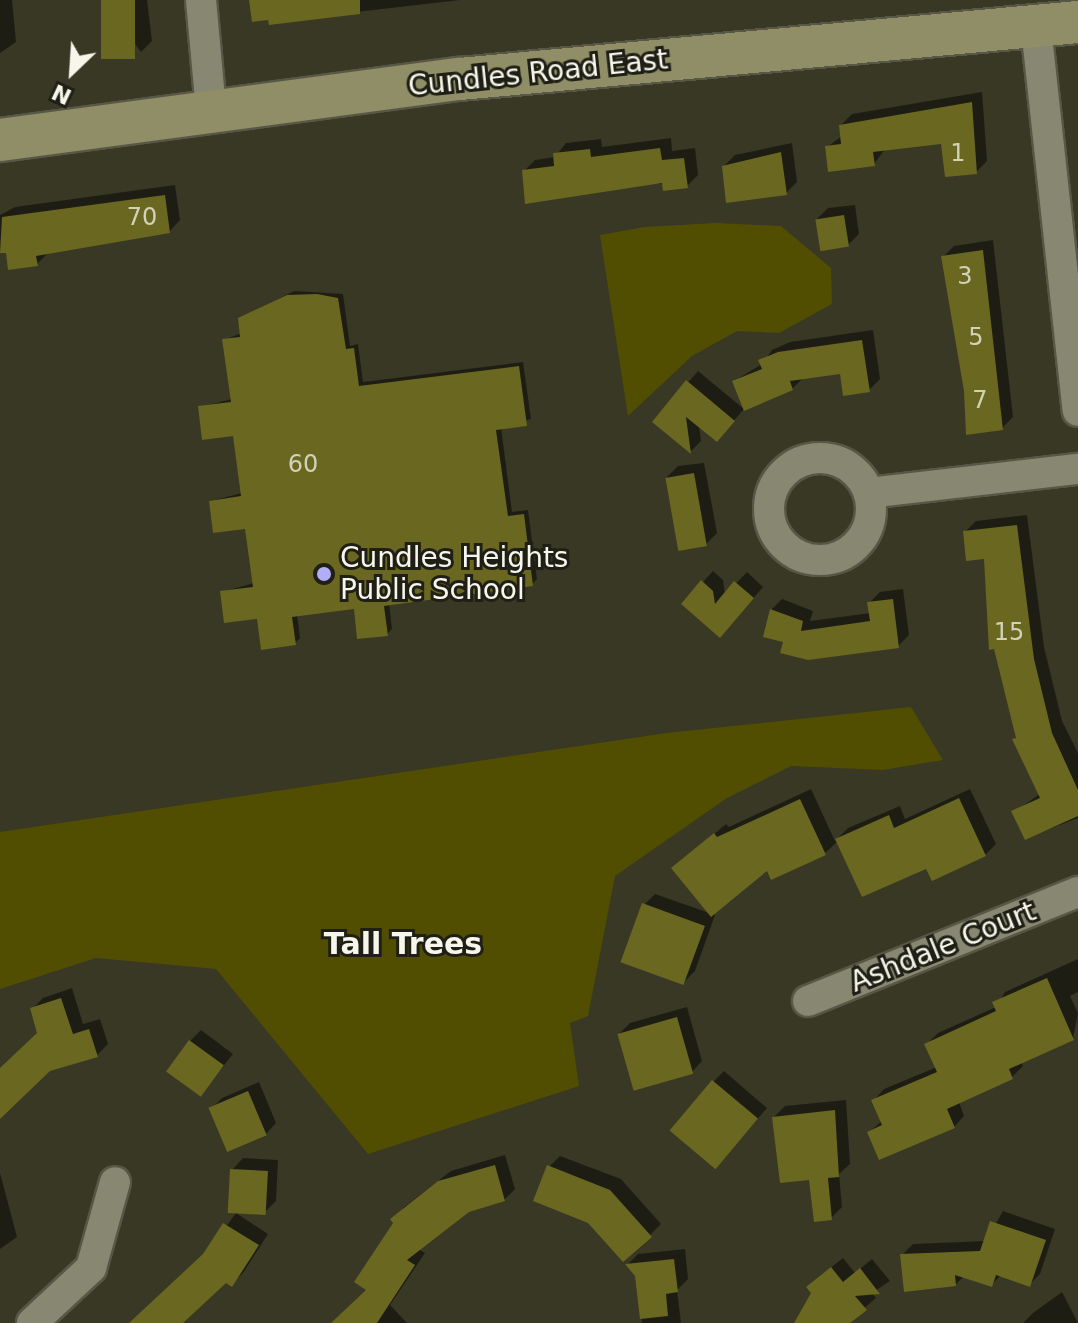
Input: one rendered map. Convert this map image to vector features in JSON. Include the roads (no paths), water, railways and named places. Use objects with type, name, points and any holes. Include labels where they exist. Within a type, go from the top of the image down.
[{"type":"main road","name":"Cundles Road East","points":[[0,140],[211,109],[460,79],[1078,22]]},
{"type":"street","points":[[201,0],[211,109]]},
{"type":"street","points":[[1036,27],[1078,411]]},
{"type":"street","points":[[869,493],[1078,469]]},
{"type":"street","name":"Ashdale Court","points":[[808,1001],[1078,892]]},
{"type":"street","points":[[32,1323],[91,1268],[115,1182]]},
{"type":"place","name":"Cundles Heights Public School","points":[[324,574]]},
{"type":"district","name":"Tall Trees","points":[[403,944]]}]
